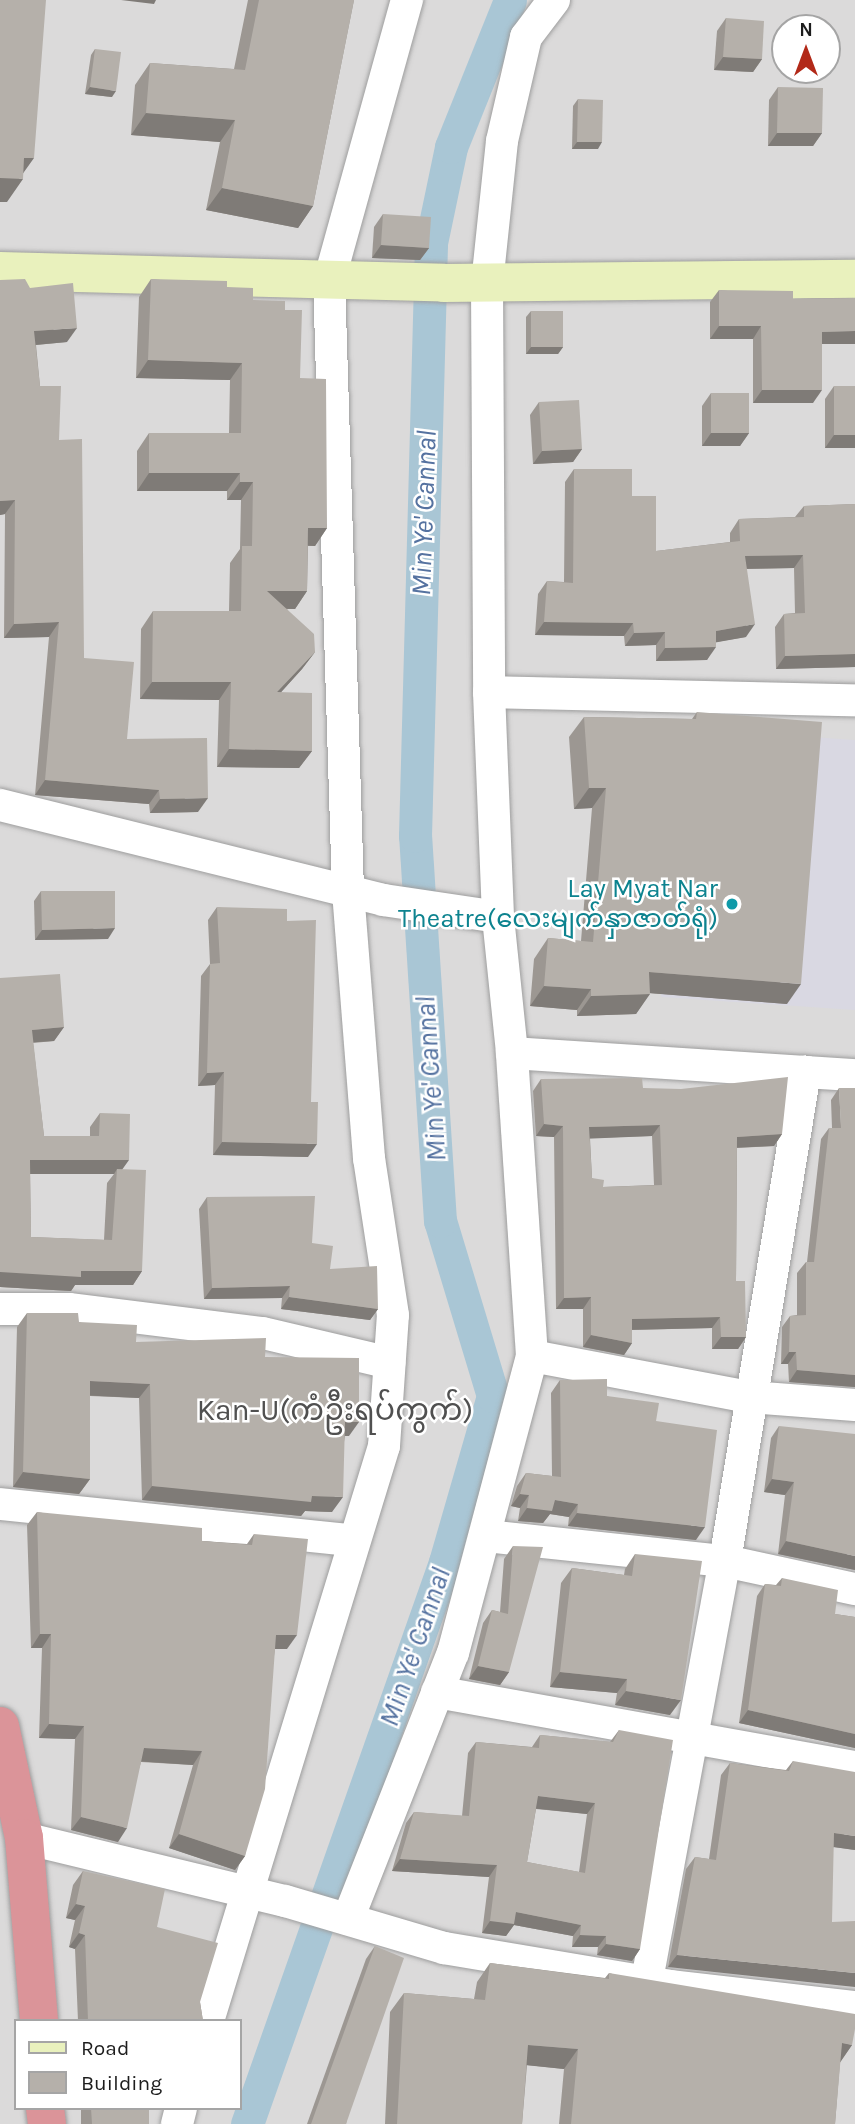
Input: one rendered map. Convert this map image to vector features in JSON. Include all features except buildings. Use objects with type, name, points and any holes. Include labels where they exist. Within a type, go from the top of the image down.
[{"type":"highway","points":[[0,1726],[6,1792],[24,1838],[39,2019]]},
{"type":"street","points":[[209,2019],[247,1892],[271,1830],[351,1540],[384,1446],[393,1315],[369,1158],[348,891],[346,281],[407,0]]},
{"type":"street","points":[[339,1917],[438,1692],[486,1536],[532,1356],[512,1053],[498,917],[489,692],[487,283],[502,141],[526,37],[554,0]]},
{"type":"street","points":[[0,271],[444,283],[855,279]]},
{"type":"street","points":[[489,692],[855,700]]},
{"type":"street","points":[[0,805],[383,901],[498,917]]},
{"type":"street","points":[[512,1053],[855,1075]]},
{"type":"street","points":[[647,1980],[725,1561],[805,1072]]},
{"type":"street","points":[[0,1309],[69,1309],[263,1334],[390,1363]]},
{"type":"street","points":[[532,1356],[750,1397],[855,1405]]},
{"type":"street","points":[[0,1504],[351,1540]]},
{"type":"street","points":[[486,1536],[725,1561],[855,1590]]},
{"type":"street","points":[[438,1692],[855,1767]]},
{"type":"street","points":[[24,1838],[285,1901],[444,1948],[647,1980],[855,2007]]},
{"type":"shaded area","points":[[0,0],[855,0],[855,2124],[0,2124]]},
{"type":"shaded area","name":"Lay Myat Nar Theatre(လေးမျက်နှာဇာတ်ရုံ)","points":[[678,728],[855,740],[855,1010],[661,997]]},
{"type":"waterway","name":"Min Ye' Cannal","points":[[247,2124],[445,1562],[493,1396],[440,1221],[415,836],[431,243],[451,147],[510,0]]},
{"type":"place","name":"Lay Myat Nar Theatre(လေးမျက်နှာဇာတ်ရုံ)","points":[[732,904]]},
{"type":"district","name":"Kan-U(ကံဦးရပ်ကွက်)","points":[[335,1410]]}]
